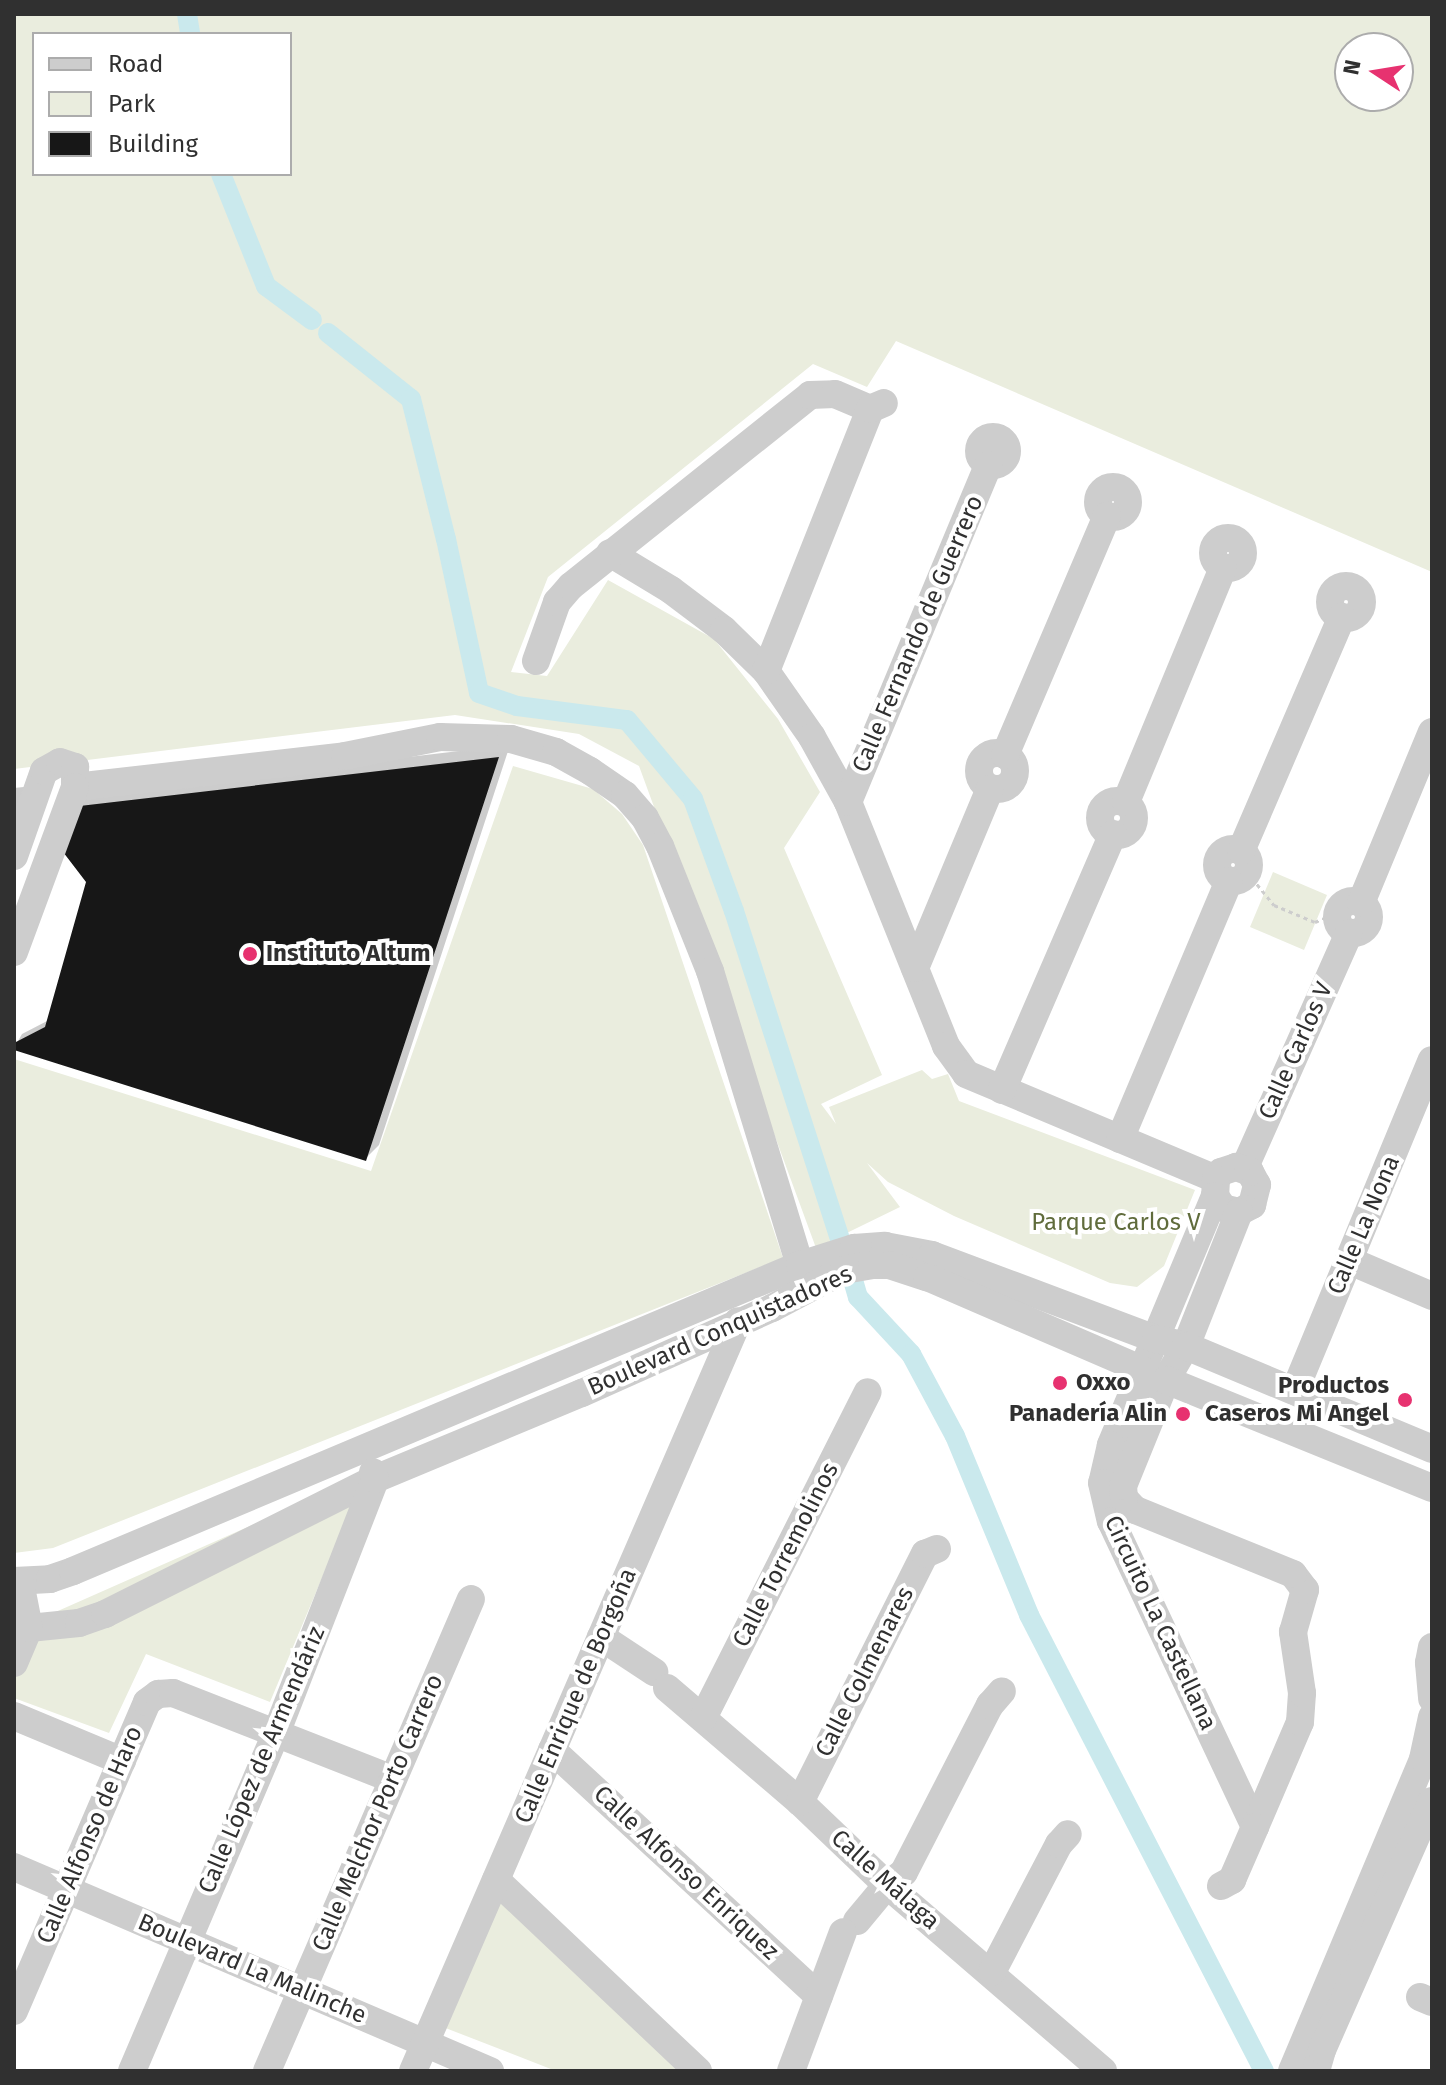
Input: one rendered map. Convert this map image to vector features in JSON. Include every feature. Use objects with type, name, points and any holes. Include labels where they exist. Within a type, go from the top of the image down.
[{"type":"street","points":[[536,661],[557,602],[610,553],[810,395],[835,394],[877,406],[766,671]]},
{"type":"street","name":"Calle Fernando de Guerrero","points":[[848,802],[988,465]]},
{"type":"street","points":[[915,968],[990,789],[1003,789],[1015,776],[1014,764],[1005,755],[1107,516]]},
{"type":"street","points":[[610,553],[671,590],[713,622],[766,671],[812,737],[848,802],[954,1062],[966,1074],[1120,1139],[1216,1187],[1223,1208],[1239,1212]]},
{"type":"street","points":[[1002,1090],[1113,834],[1103,827],[1101,812],[1109,803],[1126,802],[1223,568]]},
{"type":"street","points":[[1120,1139],[1239,868],[1342,617]]},
{"type":"street","name":"Calle Carlos V","points":[[1244,1169],[1349,916],[1432,732]]},
{"type":"street","points":[[75,787],[345,756],[440,737],[511,739],[556,752],[590,771],[625,795],[645,818],[660,846],[710,971],[800,1265]]},
{"type":"street","points":[[14,856],[26,784],[60,762],[75,767],[75,787],[14,952]]},
{"type":"street","name":"Calle La Nona","points":[[1295,1390],[1432,1060]]},
{"type":"street","points":[[1228,1168],[1244,1169],[1255,1178],[1258,1192],[1252,1205],[1239,1212],[1186,1346],[1154,1375],[1156,1339],[1216,1187],[1228,1168]]},
{"type":"street","name":"Boulevard Conquistadores","points":[[17,1582],[50,1579],[73,1571],[800,1265],[869,1247],[885,1246],[932,1255],[1156,1339],[1186,1346],[1432,1449]]},
{"type":"street","points":[[1350,1261],[1432,1296]]},
{"type":"street","name":"Boulevard Conquistadores","points":[[22,1627],[79,1623],[105,1614],[375,1479],[582,1393],[844,1270],[889,1265],[927,1277],[1154,1375],[1432,1488]]},
{"type":"street","name":"Calle Enrique de Borgoña","points":[[413,2071],[738,1321]]},
{"type":"street","name":"Circuito La Castellana","points":[[1154,1375],[1103,1467],[1114,1501],[1255,1827]]},
{"type":"street","name":"Calle Torremolinos","points":[[703,1718],[868,1392]]},
{"type":"street","points":[[366,1447],[375,1479]]},
{"type":"street","name":"Calle López de Armendáriz","points":[[132,2071],[277,1731],[375,1479]]},
{"type":"street","name":"Circuito La Castellana","points":[[1114,1501],[1293,1574],[1305,1590],[1293,1632],[1302,1693],[1300,1722],[1232,1880],[1221,1886]]},
{"type":"street","name":"Calle Colmenares","points":[[800,1802],[925,1554],[937,1549]]},
{"type":"street","points":[[14,1663],[22,1627],[17,1582]]},
{"type":"street","name":"Calle Melchor Porto Carrero","points":[[267,2071],[471,1599]]},
{"type":"street","name":"Calle Málaga","points":[[601,1637],[661,1680],[800,1802],[887,1885],[992,1972],[1103,2071]]},
{"type":"street","points":[[1432,1647],[1429,1663],[1432,1699]]},
{"type":"street","points":[[791,2071],[819,1996],[850,1927],[887,1885],[904,1872],[990,1705],[1002,1691]]},
{"type":"street","name":"Calle Alfonso de Haro","points":[[14,2011],[147,1702],[165,1692],[173,1693],[277,1731]]},
{"type":"street","points":[[14,1716],[122,1761]]},
{"type":"street","points":[[1292,2071],[1423,1759],[1432,1717]]},
{"type":"street","points":[[277,1731],[393,1779]]},
{"type":"street","name":"Calle Alfonso Enriquez","points":[[552,1750],[819,1996]]},
{"type":"street","points":[[1316,2071],[1432,1801]]},
{"type":"street","points":[[992,1972],[1059,1844],[1068,1834]]},
{"type":"street","name":"Boulevard La Malinche","points":[[14,1867],[490,2071]]},
{"type":"street","points":[[496,1880],[698,2071]]},
{"type":"path","points":[[1239,868],[1274,905],[1315,922],[1349,916]]},
{"type":"green space","name":"Parque Carlos V","points":[[14,14],[1432,14],[1432,572],[896,341],[867,387],[813,364],[548,577],[511,672],[547,676],[608,580],[714,639],[778,719],[820,792],[784,848],[882,1075],[821,1104],[836,1124],[829,1107],[922,1070],[932,1079],[948,1074],[959,1101],[1195,1190],[1164,1266],[1137,1287],[1110,1283],[954,1216],[888,1182],[867,1163],[900,1207],[816,1248],[639,766],[579,734],[455,715],[14,769]]},
{"type":"green space","points":[[513,766],[593,789],[622,814],[643,845],[783,1258],[53,1548],[14,1553],[14,1059],[371,1171]]},
{"type":"green space","points":[[1273,872],[1327,895],[1304,950],[1250,927]]},
{"type":"green space","points":[[329,1491],[353,1504],[270,1702],[146,1654],[109,1733],[14,1698],[14,1677],[42,1618]]},
{"type":"green space","points":[[498,1898],[685,2071],[556,2071],[443,2027]]},
{"type":"building","name":"Instituto Altum","points":[[499,757],[366,1161],[14,1050],[14,1043],[45,1027],[86,882],[60,848],[71,807]]},
{"type":"waterway","points":[[187,14],[190,32]]},
{"type":"waterway","points":[[222,176],[266,286],[312,320]]},
{"type":"waterway","points":[[328,333],[411,399],[446,539],[479,693],[517,706],[627,720],[693,799],[734,911],[840,1240]]},
{"type":"waterway","points":[[853,1280],[858,1297],[911,1354],[955,1436],[1029,1615],[1264,2071]]},
{"type":"place","name":"Instituto Altum","points":[[250,954]]},
{"type":"place","name":"Oxxo","points":[[1060,1383]]},
{"type":"place","name":"Productos Caseros Mi Angel","points":[[1405,1400]]},
{"type":"place","name":"Panadería Alin","points":[[1183,1414]]}]
